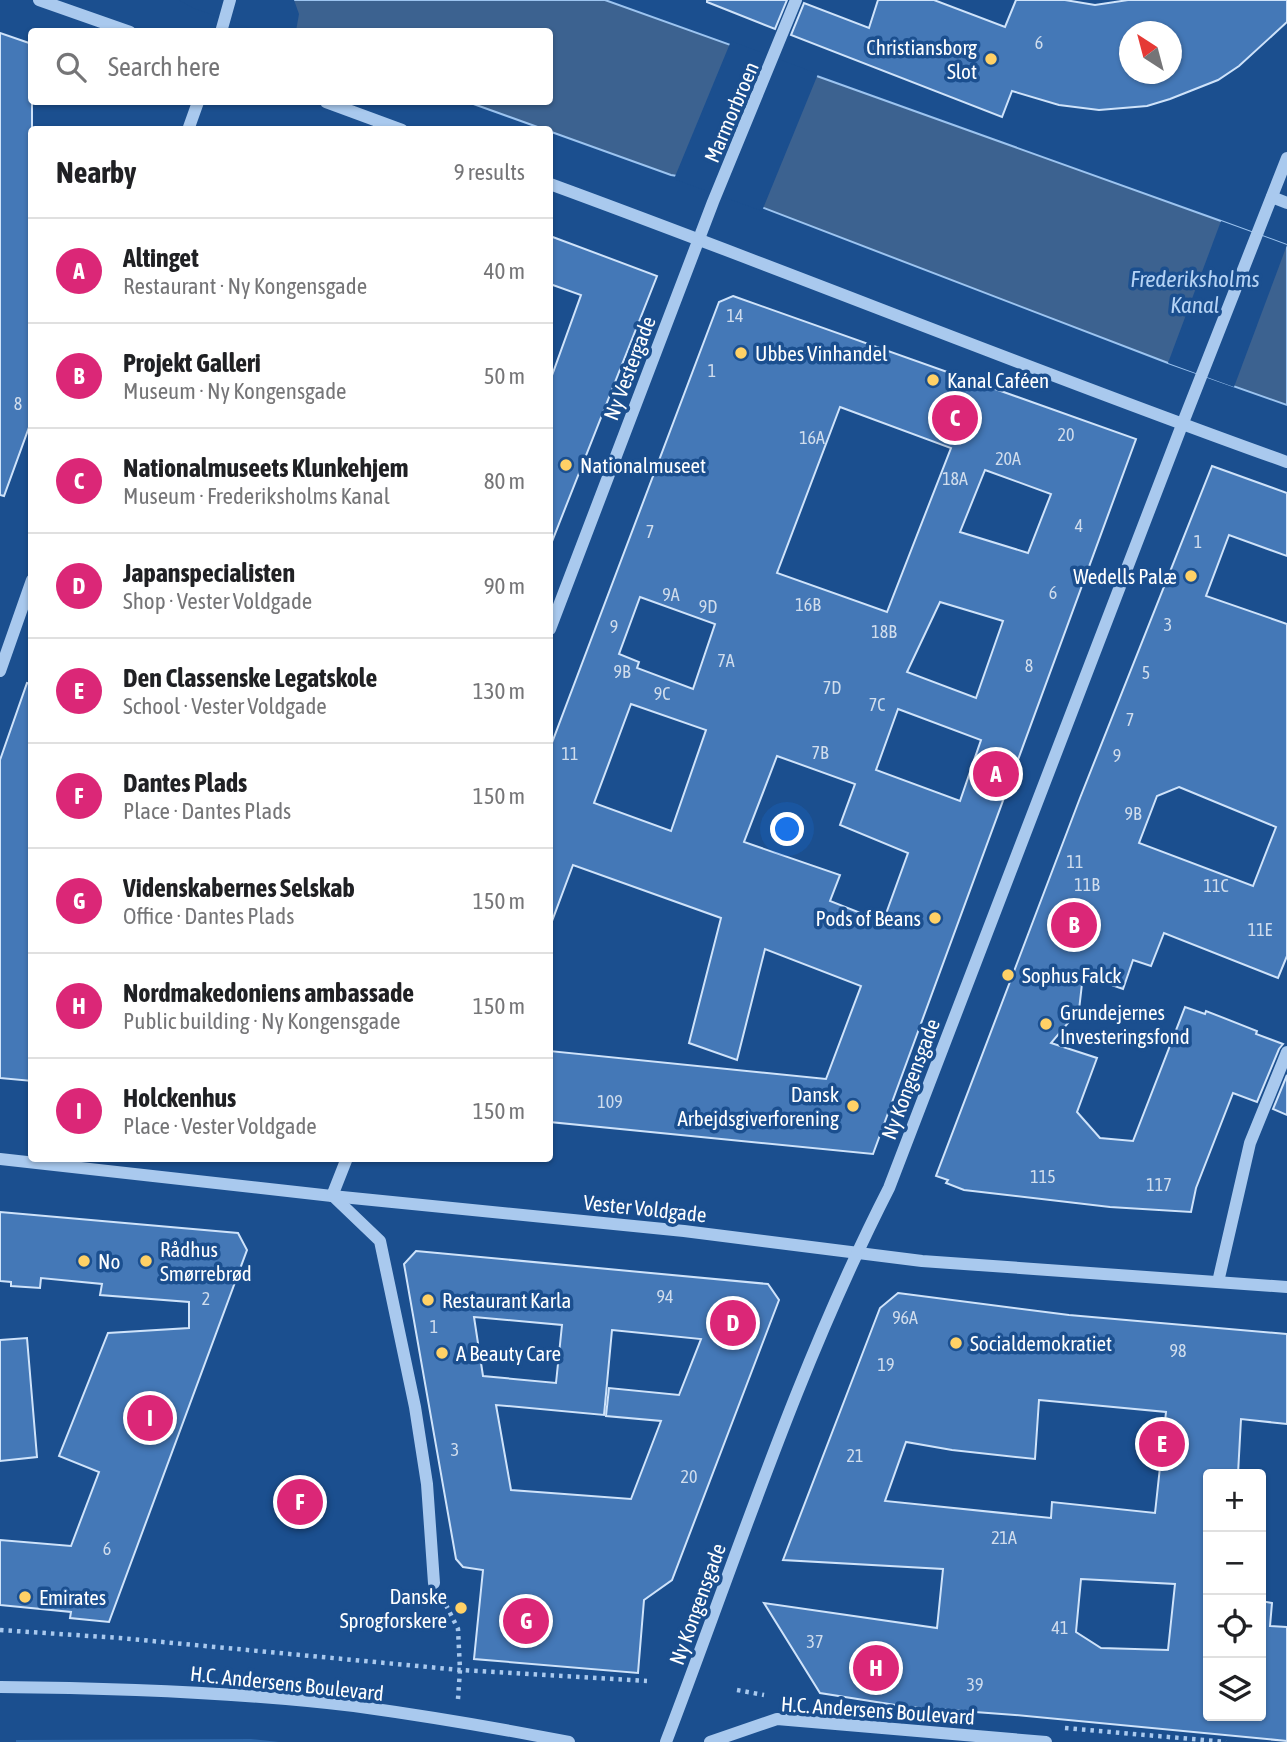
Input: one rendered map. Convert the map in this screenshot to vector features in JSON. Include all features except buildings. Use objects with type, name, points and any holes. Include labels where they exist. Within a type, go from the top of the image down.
[{"type":"street","points":[[39,0],[119,28]]},
{"type":"street","points":[[223,25],[230,0]]},
{"type":"street","name":"Marmorbroen","points":[[699,239],[776,55],[796,0]]},
{"type":"street","points":[[189,126],[197,105]]},
{"type":"street","points":[[334,105],[391,126]]},
{"type":"street","name":"Ny Kongensgade","points":[[666,1742],[774,1451],[856,1253],[889,1188],[1287,158]]},
{"type":"street","points":[[553,185],[1182,425],[1287,462]]},
{"type":"street","points":[[1272,197],[1287,202]]},
{"type":"street","name":"Ny Vestergade","points":[[553,621],[699,239]]},
{"type":"street","points":[[0,671],[28,591]]},
{"type":"street","points":[[1218,1282],[1250,1143],[1287,1052]]},
{"type":"street","name":"Vester Voldgade","points":[[0,1159],[684,1231],[856,1253],[1049,1271],[1287,1287]]},
{"type":"street","points":[[345,1162],[332,1196],[380,1241],[419,1433],[427,1484],[434,1583]]},
{"type":"street","name":"H.C. Andersens Boulevard","points":[[0,1687],[113,1688],[252,1696],[355,1706],[569,1742]]},
{"type":"street","name":"H.C. Andersens Boulevard","points":[[710,1742],[777,1719],[1046,1742]]},
{"type":"path","points":[[434,1583],[458,1629],[460,1670],[456,1722]]},
{"type":"path","points":[[0,1630],[120,1638],[460,1670],[647,1681]]},
{"type":"shaded area","points":[[251,1739],[279,1742],[16,1742],[16,1740]]},
{"type":"water","name":"Frederiksholms Kanal","points":[[183,0],[605,0],[1287,245],[1287,405],[1168,363],[683,177],[553,133],[553,126],[535,126],[476,105],[553,105],[553,28],[259,28]]},
{"type":"pier","points":[[179,0],[294,0],[299,14],[297,28],[250,28],[193,8]]},
{"type":"pier","points":[[731,41],[818,74],[762,211],[674,179]]},
{"type":"pier","points":[[1221,221],[1287,245],[1234,387],[1168,363]]},
{"type":"place","name":"Christiansborg Slot","points":[[991,59]]},
{"type":"place","name":"Ubbes Vinhandel","points":[[741,353]]},
{"type":"place","name":"Kanal Caféen","points":[[933,380]]},
{"type":"place","name":"Nationalmuseets Klunkehjem","points":[[955,418]]},
{"type":"place","name":"Nationalmuseet","points":[[566,465]]},
{"type":"place","name":"Wedells Palæ","points":[[1191,576]]},
{"type":"place","name":"Altinget","points":[[996,774]]},
{"type":"place","name":"Pods of Beans","points":[[935,918]]},
{"type":"place","name":"Projekt Galleri","points":[[1074,925]]},
{"type":"place","name":"Sophus Falck","points":[[1008,975]]},
{"type":"place","name":"Grundejernes Investeringsfond","points":[[1046,1024]]},
{"type":"place","name":"Dansk Arbejdsgiverforening","points":[[853,1106]]},
{"type":"place","name":"No","points":[[84,1261]]},
{"type":"place","name":"Rådhus Smørrebrød","points":[[146,1261]]},
{"type":"place","name":"Restaurant Karla","points":[[428,1300]]},
{"type":"place","name":"Japanspecialisten","points":[[733,1323]]},
{"type":"place","name":"Socialdemokratiet","points":[[956,1343]]},
{"type":"place","name":"A Beauty Care","points":[[442,1353]]},
{"type":"place","name":"Holckenhus","points":[[150,1418]]},
{"type":"place","name":"Den Classenske Legatskole","points":[[1162,1444]]},
{"type":"place","name":"Dantes Plads","points":[[300,1502]]},
{"type":"place","name":"Emirates","points":[[25,1597]]},
{"type":"place","name":"Danske Sprogforskere","points":[[461,1608]]},
{"type":"place","name":"Videnskabernes Selskab","points":[[526,1621]]},
{"type":"place","name":"Nordmakedoniens ambassade","points":[[876,1668]]}]
